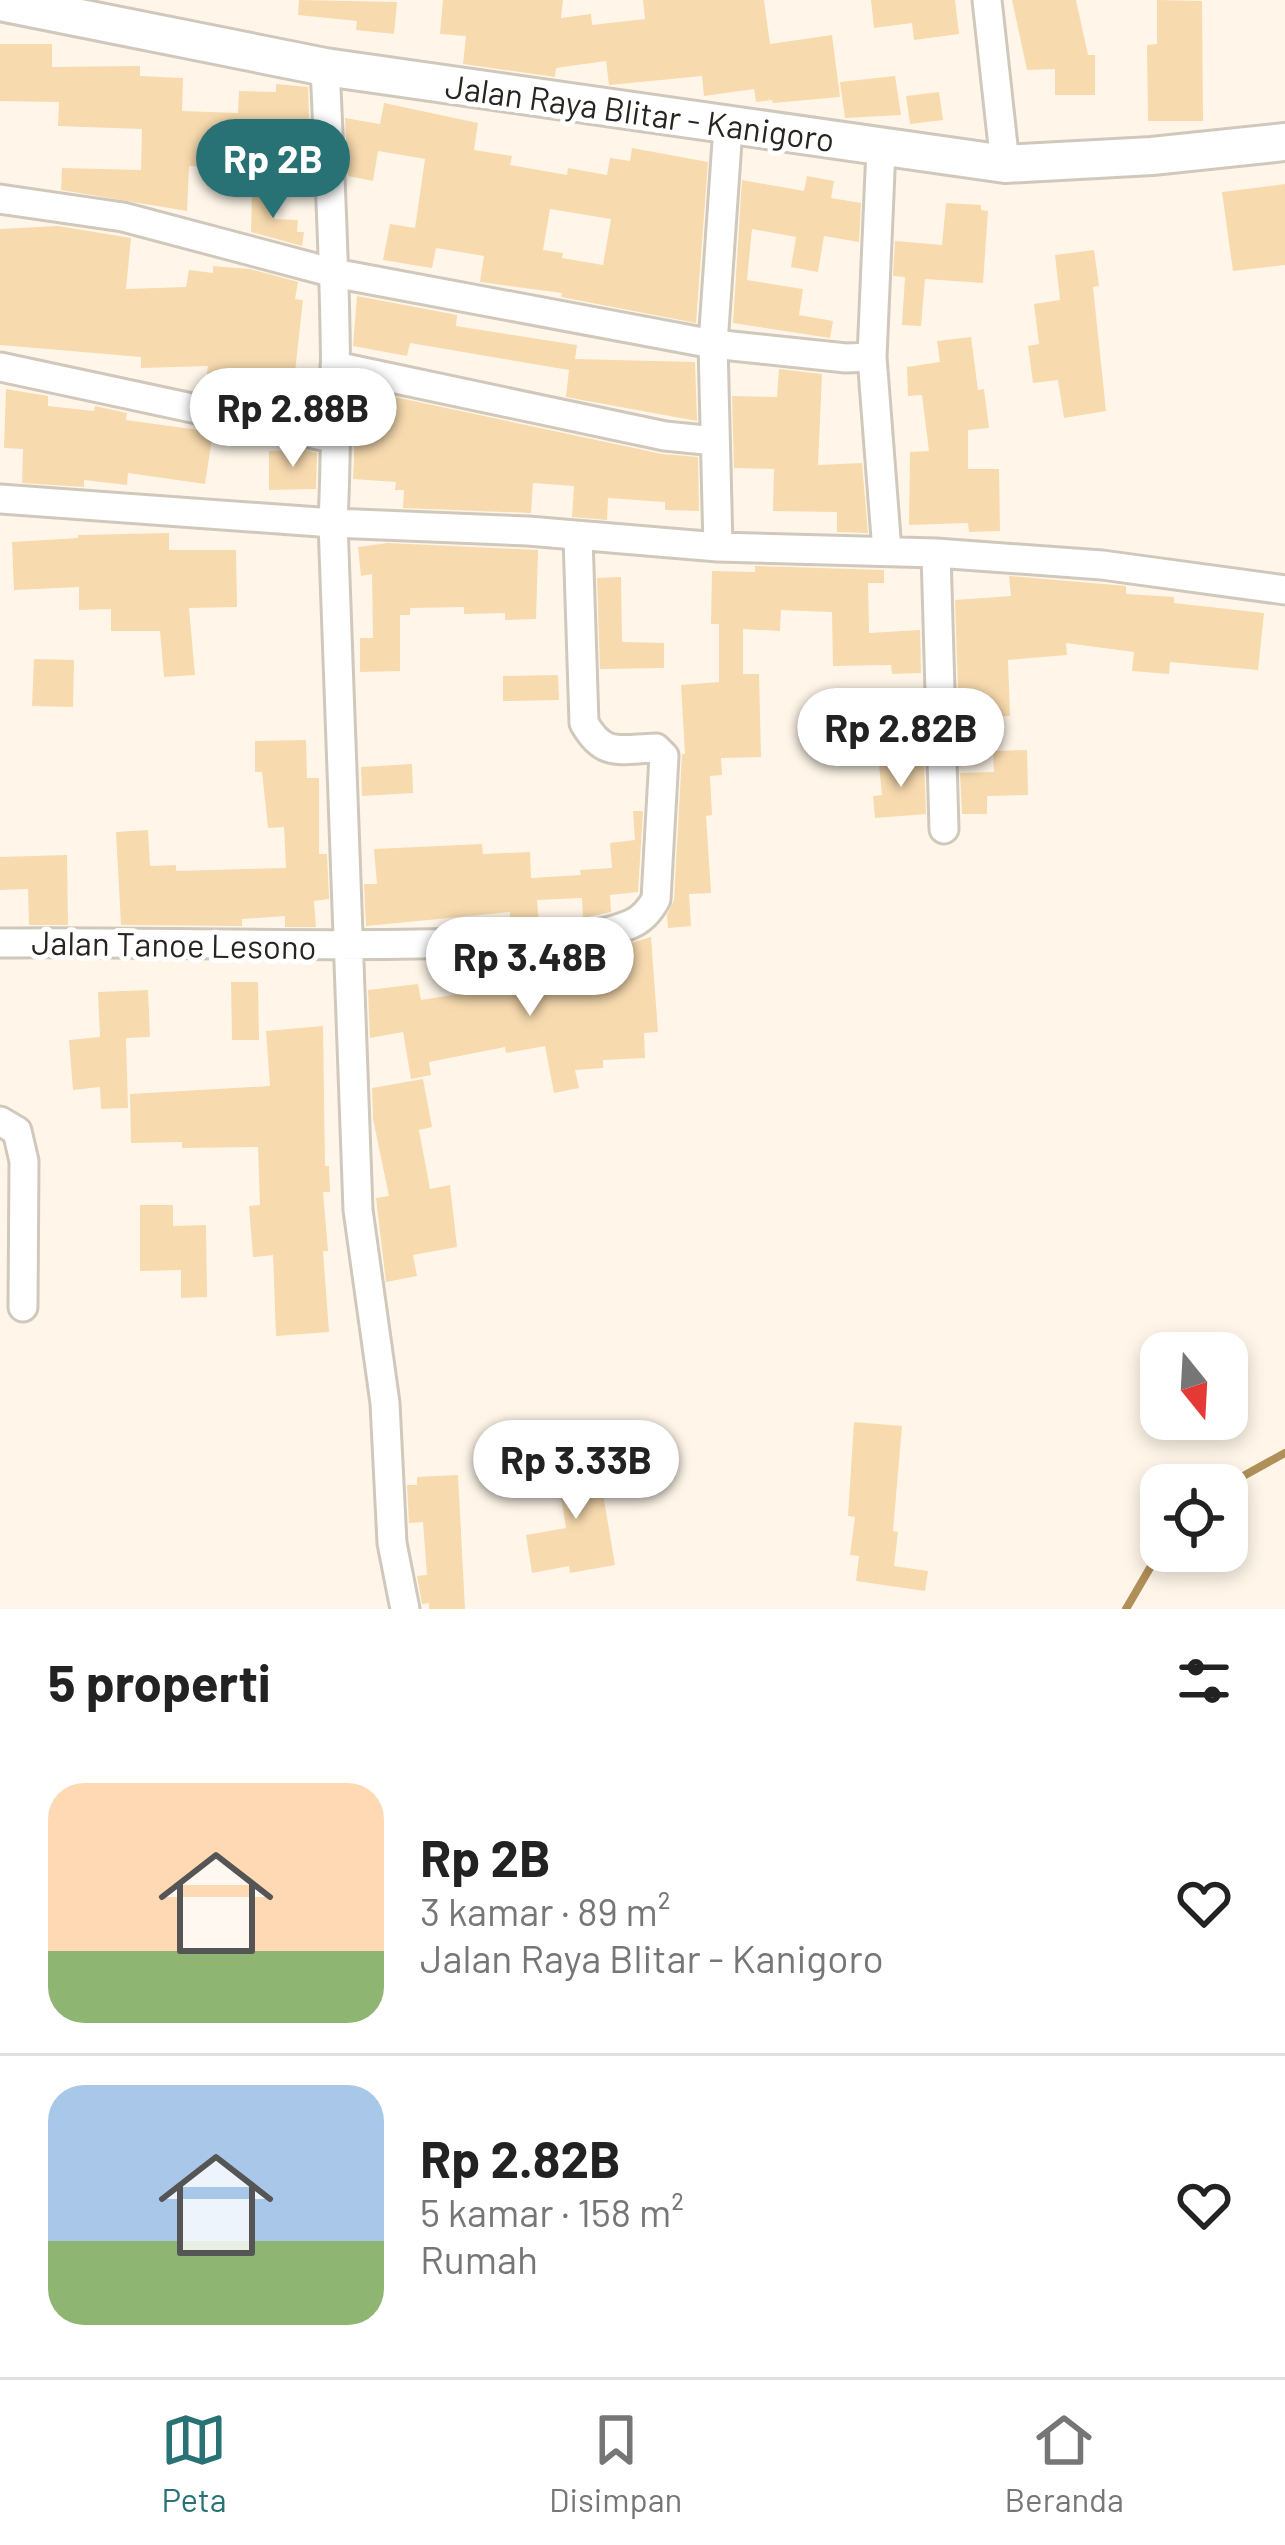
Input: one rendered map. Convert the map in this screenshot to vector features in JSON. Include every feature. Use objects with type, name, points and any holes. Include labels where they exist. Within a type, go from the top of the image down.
[{"type":"main road","name":"Jalan Raya Blitar - Kanigoro","points":[[0,2],[117,12],[325,67],[1005,164],[1285,142]]},
{"type":"street","points":[[987,0],[1005,164]]},
{"type":"street","points":[[325,67],[337,440],[333,523],[358,1210],[385,1403],[392,1543],[405,1609]]},
{"type":"street","points":[[718,547],[713,344],[728,127]]},
{"type":"street","points":[[881,148],[872,357],[887,551]]},
{"type":"street","points":[[0,199],[123,217],[334,273],[713,344],[872,357]]},
{"type":"street","points":[[335,365],[664,436],[716,441]]},
{"type":"street","points":[[0,367],[337,440]]},
{"type":"street","points":[[0,499],[333,523],[528,530],[718,547],[936,553],[1102,565],[1285,590]]},
{"type":"street","name":"Jalan Tanoe Lesono","points":[[0,943],[349,946],[549,940],[633,924],[656,899],[664,756],[656,748],[607,750],[596,743],[584,723],[578,537]]},
{"type":"street","points":[[936,553],[944,829]]},
{"type":"street","points":[[0,1121],[17,1131],[22,1144],[23,1307]]},
{"type":"building","points":[[299,0],[397,2],[394,34],[356,30],[357,21],[298,15]]},
{"type":"building","points":[[443,0],[563,0],[561,18],[591,14],[592,25],[645,19],[643,0],[764,0],[770,44],[832,35],[840,97],[756,102],[754,89],[704,96],[702,76],[609,85],[606,61],[556,68],[555,77],[463,64],[466,36],[440,34]]},
{"type":"building","points":[[871,0],[955,0],[959,34],[914,40],[912,23],[874,28]]},
{"type":"building","points":[[1012,0],[1076,0],[1088,55],[1095,55],[1095,95],[1055,95],[1055,69],[1027,70]]},
{"type":"building","points":[[1157,0],[1202,1],[1203,121],[1148,121],[1147,45],[1157,44]]},
{"type":"building","points":[[0,44],[52,44],[52,67],[140,66],[140,76],[183,78],[182,111],[238,113],[239,91],[276,92],[276,84],[308,87],[310,144],[271,142],[269,186],[247,185],[248,168],[189,166],[187,211],[61,190],[62,168],[141,170],[142,129],[58,126],[59,102],[0,101]]},
{"type":"building","points":[[895,76],[901,115],[845,118],[840,82]]},
{"type":"building","points":[[939,92],[943,120],[910,124],[906,96]]},
{"type":"building","points":[[384,103],[478,123],[474,150],[512,156],[510,165],[567,175],[568,168],[607,175],[610,158],[630,161],[632,148],[708,162],[696,323],[561,297],[562,293],[480,282],[484,256],[436,248],[432,268],[383,260],[390,224],[415,228],[425,159],[378,151],[373,181],[348,176],[345,118],[380,124]],"holes":[[[550,209],[611,219],[603,265],[543,250]]]},
{"type":"building","points":[[807,176],[834,181],[831,198],[861,203],[859,242],[824,236],[818,272],[791,267],[796,237],[752,229],[747,280],[803,289],[799,315],[833,321],[830,338],[733,323],[742,180],[804,191]]},
{"type":"building","points":[[1285,184],[1285,265],[1233,271],[1222,192]]},
{"type":"building","points":[[252,193],[276,193],[275,219],[298,220],[297,232],[304,232],[302,246],[251,232]]},
{"type":"building","points":[[946,203],[981,205],[981,210],[988,211],[983,283],[925,279],[921,326],[902,325],[905,277],[893,276],[895,241],[942,245]]},
{"type":"building","points":[[58,226],[131,238],[126,289],[186,287],[189,270],[213,273],[213,266],[250,269],[298,282],[295,299],[303,300],[293,390],[229,382],[227,396],[204,392],[208,366],[141,368],[141,357],[0,345],[0,229]]},
{"type":"building","points":[[1094,250],[1099,286],[1093,287],[1106,411],[1064,418],[1058,380],[1033,383],[1028,346],[1039,344],[1034,304],[1060,300],[1055,255]]},
{"type":"building","points":[[357,296],[457,315],[456,326],[577,345],[575,359],[695,362],[697,421],[566,397],[569,370],[410,343],[407,356],[353,346]]},
{"type":"building","points":[[971,337],[989,428],[968,430],[968,469],[999,469],[1000,531],[969,532],[968,523],[909,525],[910,452],[929,451],[922,395],[908,396],[907,367],[940,362],[937,341]]},
{"type":"building","points":[[779,369],[822,374],[818,465],[862,463],[868,533],[837,532],[837,512],[773,511],[774,469],[734,468],[732,396],[777,397]]},
{"type":"building","points":[[6,389],[48,396],[48,406],[94,411],[95,406],[127,413],[126,420],[213,432],[205,484],[128,473],[127,485],[84,480],[84,487],[22,483],[23,449],[4,448]]},
{"type":"building","points":[[357,389],[662,454],[698,457],[699,511],[665,510],[665,502],[608,498],[607,520],[572,517],[574,486],[533,483],[531,513],[403,508],[404,490],[395,490],[396,482],[353,479]]},
{"type":"building","points":[[269,451],[317,453],[316,489],[269,490]]},
{"type":"building","points":[[169,533],[169,550],[236,550],[237,607],[189,608],[195,675],[164,677],[160,631],[111,631],[111,609],[79,610],[79,587],[14,590],[12,542]]},
{"type":"building","points":[[388,543],[538,550],[536,619],[505,620],[505,613],[464,614],[464,607],[410,608],[410,615],[400,615],[400,671],[360,672],[360,638],[373,638],[372,574],[361,576],[358,547]]},
{"type":"building","points":[[755,566],[884,570],[884,583],[868,583],[869,633],[920,630],[921,673],[892,674],[891,665],[833,666],[832,612],[781,610],[780,631],[743,629],[743,674],[759,674],[761,757],[721,758],[722,775],[710,776],[712,815],[706,816],[711,893],[689,894],[691,926],[668,928],[685,754],[681,685],[719,682],[719,624],[711,624],[712,571],[755,572]]},
{"type":"building","points":[[1009,576],[1126,586],[1126,594],[1264,613],[1258,670],[1170,662],[1169,674],[1132,671],[1134,652],[1066,643],[1067,655],[1008,660],[1010,716],[959,718],[955,600],[1011,596]]},
{"type":"building","points":[[621,577],[622,642],[664,643],[664,668],[600,669],[597,578]]},
{"type":"building","points":[[34,659],[74,660],[73,707],[32,706]]},
{"type":"building","points":[[558,675],[559,700],[503,701],[503,676]]},
{"type":"building","points":[[306,740],[307,778],[319,778],[319,854],[327,854],[329,899],[314,901],[316,927],[285,927],[285,916],[242,919],[242,926],[121,925],[116,832],[148,830],[150,866],[176,865],[176,871],[286,868],[284,827],[268,828],[262,772],[255,772],[255,741]]},
{"type":"building","points":[[1027,750],[1028,795],[987,796],[987,814],[962,814],[960,773],[994,772],[993,751]]},
{"type":"building","points":[[924,761],[926,814],[875,818],[873,796],[882,795],[879,764]]},
{"type":"building","points":[[412,764],[413,793],[362,796],[361,767]]},
{"type":"building","points":[[633,811],[643,811],[638,892],[610,895],[611,912],[583,918],[582,898],[537,900],[539,923],[510,924],[510,912],[366,926],[364,884],[377,884],[374,849],[482,844],[483,854],[530,852],[531,878],[581,875],[580,870],[612,868],[610,843],[635,840]]},
{"type":"building","points":[[67,855],[68,925],[29,925],[28,889],[0,890],[0,857]]},
{"type":"building","points":[[651,937],[658,1032],[644,1033],[645,1058],[603,1060],[603,1068],[575,1070],[579,1088],[554,1093],[545,1046],[506,1053],[505,1047],[429,1062],[431,1075],[411,1079],[403,1032],[370,1038],[368,990],[418,984],[421,1000],[562,978],[564,987],[609,978],[607,950]]},
{"type":"building","points":[[231,982],[258,982],[259,1040],[232,1040]]},
{"type":"building","points":[[148,990],[150,1037],[126,1038],[128,1108],[101,1109],[100,1087],[73,1090],[69,1040],[100,1037],[98,992]]},
{"type":"building","points":[[323,1026],[325,1166],[329,1166],[330,1192],[323,1192],[328,1251],[323,1251],[329,1332],[276,1336],[273,1255],[253,1257],[249,1206],[260,1205],[258,1147],[131,1143],[130,1094],[270,1086],[266,1031]]},
{"type":"building","points":[[423,1079],[432,1127],[419,1130],[430,1189],[450,1185],[457,1247],[413,1255],[417,1276],[386,1282],[376,1198],[389,1196],[373,1119],[372,1088]]},
{"type":"building","points":[[140,1205],[173,1205],[173,1226],[206,1225],[207,1297],[181,1298],[181,1270],[140,1271]]},
{"type":"building","points":[[854,1422],[902,1426],[894,1566],[928,1571],[925,1591],[856,1581],[859,1556],[850,1555],[855,1517],[848,1516]]},
{"type":"building","points":[[596,1452],[615,1565],[570,1573],[569,1566],[532,1573],[526,1535],[566,1528],[555,1459]]},
{"type":"building","points":[[458,1475],[465,1609],[429,1609],[429,1603],[422,1604],[417,1576],[427,1575],[423,1522],[409,1523],[407,1485],[417,1485],[417,1477]]},
{"type":"waterway","points":[[1248,1473],[1285,1453]]},
{"type":"waterway","points":[[1126,1609],[1148,1572]]}]
